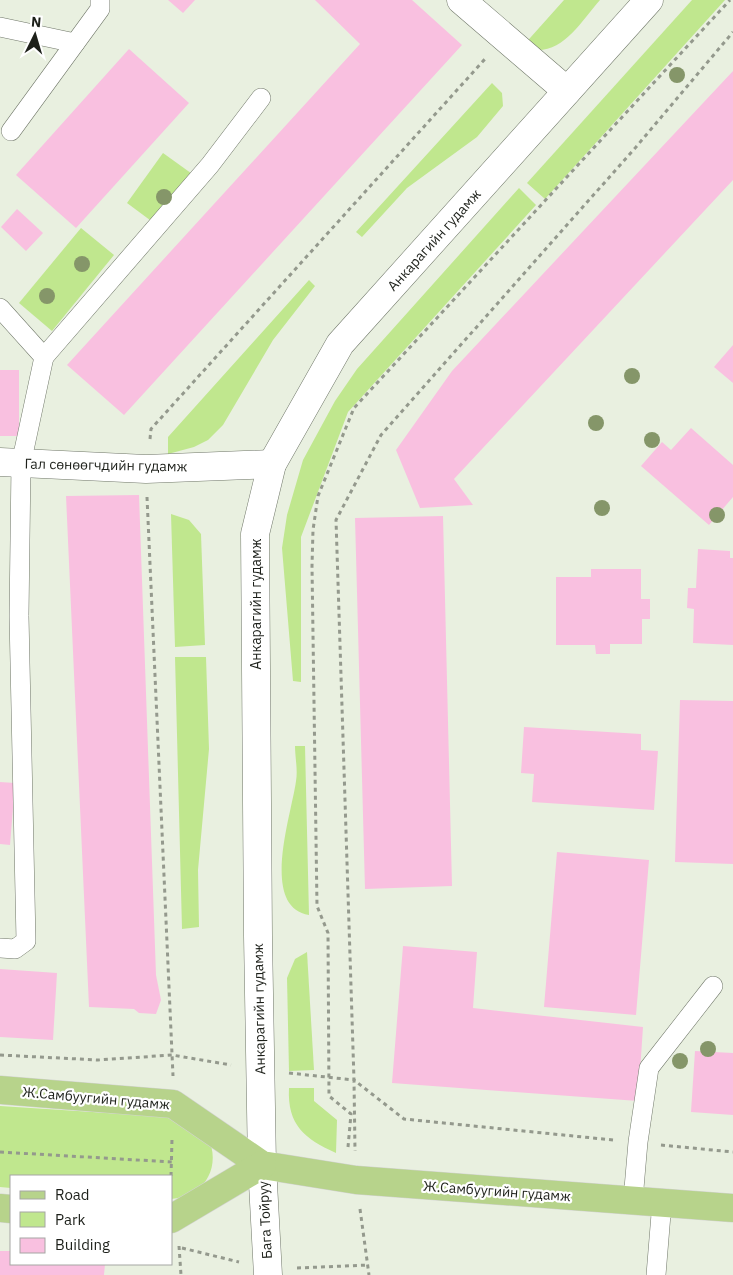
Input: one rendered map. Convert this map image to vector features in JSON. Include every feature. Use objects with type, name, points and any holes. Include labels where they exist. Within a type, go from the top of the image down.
[{"type":"main road","points":[[461,0],[567,91]]},
{"type":"main road","name":"Анкарагийн гудамж","points":[[262,1165],[254,534],[272,464],[340,344],[649,0]]},
{"type":"main road","name":"Гал сөнөөгчдийн гудамж","points":[[10,463],[146,469],[272,464]]},
{"type":"main road","name":"Ж.Самбуугийн гудамж","points":[[0,1090],[173,1104],[262,1165],[356,1180],[733,1208]]},
{"type":"main road","points":[[172,1218],[262,1165]]},
{"type":"main road","name":"Бага Тойруу","points":[[262,1165],[268,1275]]},
{"type":"lane","points":[[11,131],[100,9],[100,0]]},
{"type":"lane","points":[[0,27],[75,44]]},
{"type":"lane","points":[[0,948],[15,949],[26,941],[19,616],[10,463],[44,357],[210,165],[261,98]]},
{"type":"lane","points":[[0,308],[44,357]]},
{"type":"lane","points":[[633,1200],[638,1142],[649,1068],[713,986]]},
{"type":"lane","points":[[656,1275],[662,1202]]},
{"type":"path","points":[[348,1147],[351,1114],[329,1096],[328,933],[317,906],[312,530],[318,496],[354,408],[730,0]]},
{"type":"path","points":[[369,1275],[356,1180],[336,520],[381,435],[636,147],[733,32]]},
{"type":"path","points":[[172,1055],[146,469],[151,429],[505,37]]},
{"type":"path","points":[[0,1056],[98,1060],[172,1055],[260,1071],[354,1080],[404,1119],[733,1152]]},
{"type":"path","points":[[0,1152],[172,1162]]},
{"type":"path","points":[[180,1247],[181,1275]]},
{"type":"green space","points":[[564,0],[600,0],[575,30],[557,45],[547,49],[535,50],[522,47]]},
{"type":"green space","points":[[692,0],[725,0],[545,199],[527,183]]},
{"type":"green space","points":[[492,83],[502,93],[503,106],[477,137],[407,188],[362,237],[356,232]]},
{"type":"green space","points":[[163,153],[195,176],[158,226],[127,203]]},
{"type":"green space","points":[[519,188],[536,205],[348,412],[301,537],[301,682],[293,681],[282,548],[287,515],[303,460],[335,401],[357,369]]},
{"type":"green space","points":[[81,228],[114,255],[52,331],[19,303]]},
{"type":"green space","points":[[309,280],[315,286],[273,340],[223,425],[208,440],[194,447],[168,454],[168,437]]},
{"type":"green space","points":[[171,514],[189,520],[201,534],[205,645],[175,647]]},
{"type":"green space","points":[[175,657],[206,657],[209,749],[198,870],[199,927],[182,929]]},
{"type":"green space","points":[[295,746],[305,746],[309,915],[294,908],[285,895],[282,878],[285,835],[297,777]]},
{"type":"green space","points":[[307,952],[314,1070],[289,1071],[287,978],[295,959]]},
{"type":"green space","points":[[289,1088],[314,1088],[314,1101],[337,1120],[336,1153],[315,1142],[300,1129],[291,1112]]},
{"type":"green space","points":[[0,1106],[170,1117],[210,1142],[212,1163],[206,1181],[200,1188],[182,1197],[172,1199],[172,1175],[10,1175],[10,1188],[0,1187]]},
{"type":"building","points":[[168,0],[195,0],[183,13]]},
{"type":"building","points":[[315,0],[412,0],[462,45],[124,415],[67,365],[360,44]]},
{"type":"building","points":[[129,49],[189,103],[76,228],[16,175]]},
{"type":"building","points":[[733,71],[733,180],[454,479],[473,505],[420,508],[396,450],[452,371]]},
{"type":"building","points":[[17,209],[43,233],[26,251],[1,227]]},
{"type":"building","points":[[733,345],[733,383],[714,367]]},
{"type":"building","points":[[0,370],[19,370],[19,436],[0,436]]},
{"type":"building","points":[[691,428],[733,465],[733,497],[709,525],[641,466],[662,442],[671,450]]},
{"type":"building","points":[[139,495],[156,975],[161,1000],[156,1014],[139,1013],[134,1009],[89,1007],[66,496]]},
{"type":"building","points":[[443,516],[452,886],[365,889],[355,518]]},
{"type":"building","points":[[698,549],[730,551],[730,558],[733,558],[733,645],[693,643],[694,609],[687,608],[688,588],[696,588]]},
{"type":"building","points":[[591,569],[641,569],[641,599],[650,599],[650,619],[642,619],[642,644],[610,644],[610,654],[596,654],[595,645],[556,645],[556,577],[591,577]]},
{"type":"building","points":[[680,700],[733,701],[733,864],[675,862]]},
{"type":"building","points":[[524,727],[641,734],[641,750],[658,751],[654,810],[532,802],[534,774],[521,773]]},
{"type":"building","points":[[0,782],[15,783],[10,845],[0,844]]},
{"type":"building","points":[[557,852],[649,860],[636,1015],[544,1007]]},
{"type":"building","points":[[403,946],[477,952],[473,1008],[643,1027],[638,1101],[392,1083]]},
{"type":"building","points":[[0,969],[57,973],[53,1040],[0,1037]]},
{"type":"building","points":[[695,1051],[733,1053],[733,1115],[691,1112]]},
{"type":"building","points":[[0,1251],[10,1251],[10,1265],[105,1265],[104,1275],[0,1275]]}]
